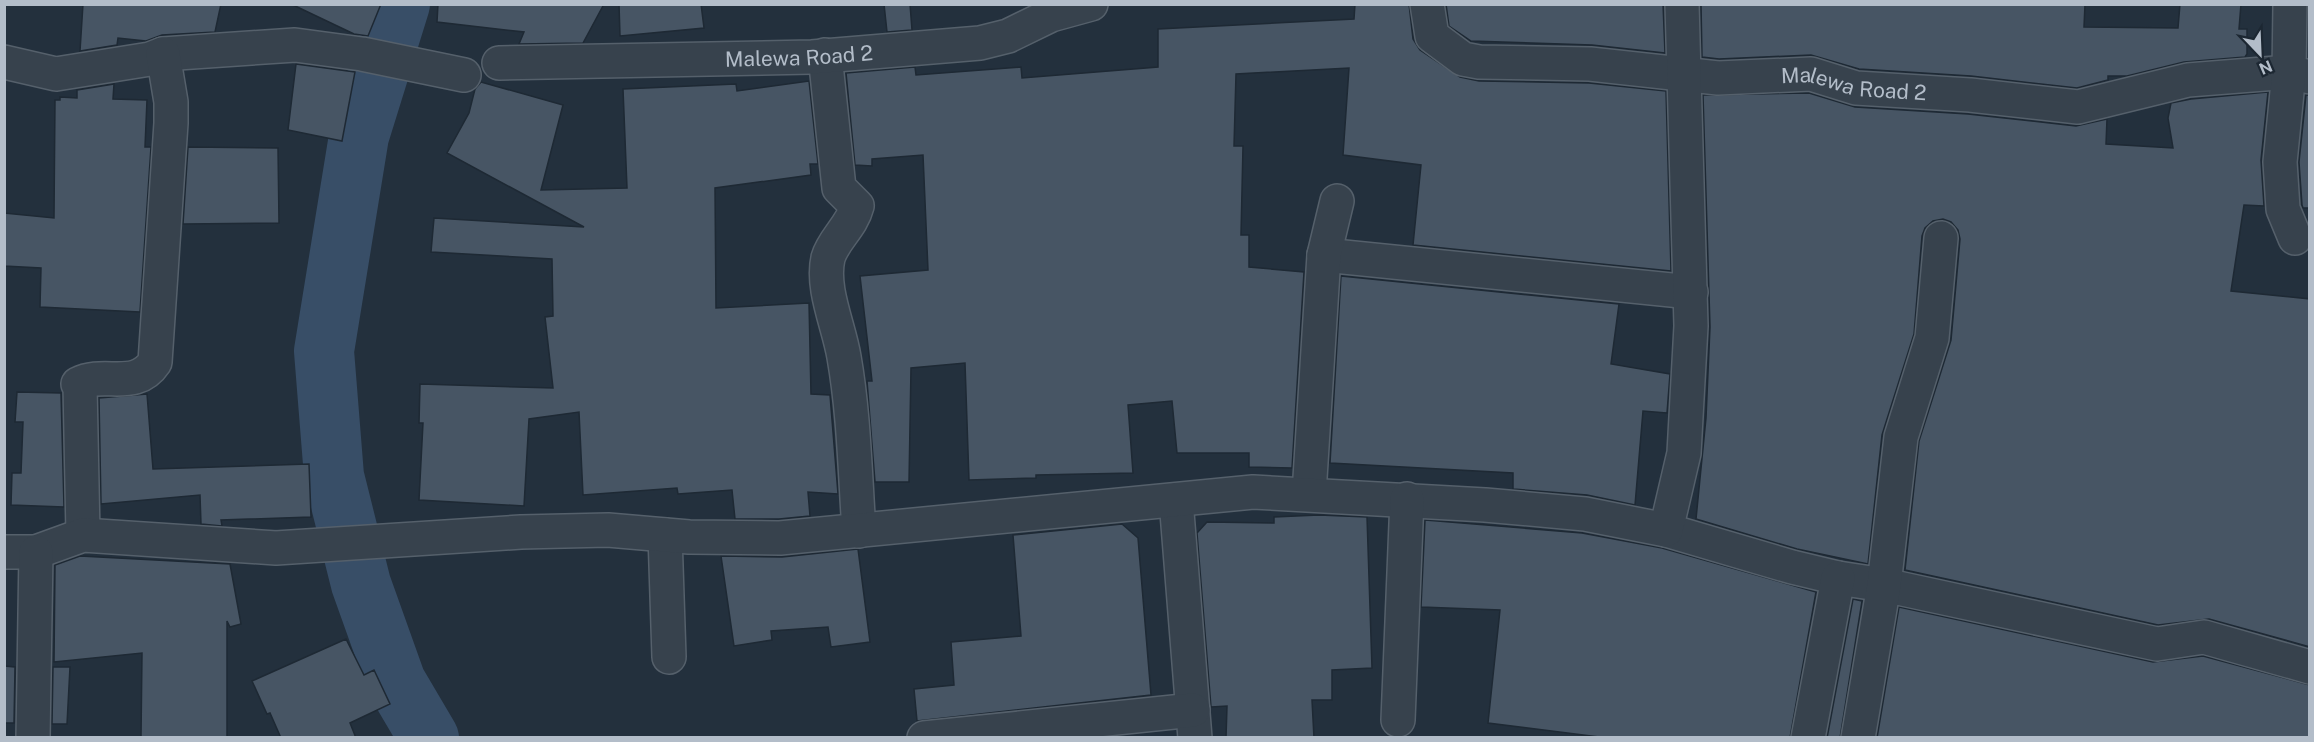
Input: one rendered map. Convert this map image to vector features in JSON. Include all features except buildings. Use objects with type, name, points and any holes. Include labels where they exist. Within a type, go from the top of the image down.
[{"type":"street","name":"Malewa Road 2","points":[[499,63],[825,56],[980,43],[1008,36],[1051,15],[1091,4]]},
{"type":"street","name":"Malewa Road 2","points":[[1427,4],[1432,36],[1463,59],[1479,62],[1590,64],[1718,78],[1811,74],[1856,88],[1970,95],[2078,107],[2188,80],[2299,75]]},
{"type":"street","points":[[1666,530],[1684,453],[1691,292],[1682,4]]},
{"type":"street","points":[[2290,4],[2299,75],[2280,162],[2283,209],[2295,238]]},
{"type":"street","points":[[4,62],[56,74],[150,59],[163,54],[295,45],[362,54],[464,75]]},
{"type":"street","points":[[83,535],[80,385],[78,384],[86,379],[139,378],[148,373],[155,362],[171,123],[171,102],[163,54]]},
{"type":"street","points":[[825,56],[839,189],[857,206],[853,220],[829,255],[826,277],[847,378],[859,531]]},
{"type":"street","points":[[1309,494],[1324,255],[1337,201]]},
{"type":"street","points":[[1858,738],[1884,585],[1901,437],[1932,338],[1941,238]]},
{"type":"street","points":[[1324,255],[1691,292]]},
{"type":"street","points":[[33,738],[20,552],[83,535],[276,548],[429,537],[608,530],[665,535],[780,538],[1115,503],[1176,500],[1253,492],[1407,499],[1585,514],[1666,530],[1838,578],[1884,585],[2157,644],[2204,637],[2310,667]]},
{"type":"street","points":[[1398,720],[1407,499]]},
{"type":"street","points":[[924,738],[1194,724],[1176,500]]},
{"type":"street","points":[[665,535],[669,657]]},
{"type":"street","points":[[1808,738],[1838,578]]},
{"type":"waterway","points":[[400,4],[359,136],[324,351],[334,476],[361,584],[396,682],[429,738]]}]
